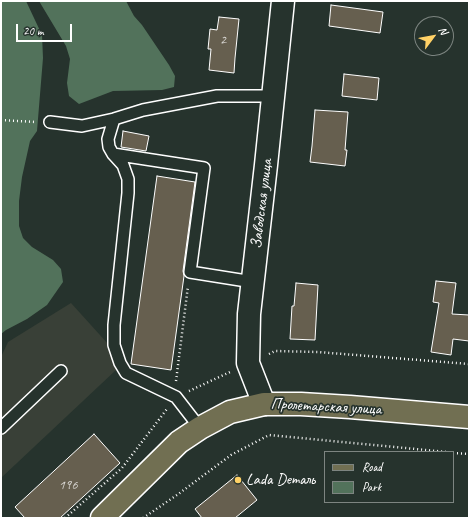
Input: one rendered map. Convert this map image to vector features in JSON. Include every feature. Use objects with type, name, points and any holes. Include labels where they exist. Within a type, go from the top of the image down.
[{"type":"main road","name":"Пролетарская улица","points":[[102,518],[179,442],[200,428],[230,412],[264,404],[301,404],[469,417]]},
{"type":"street","name":"Заводская улица","points":[[264,404],[248,363],[249,314],[274,96],[283,1]]},
{"type":"lane","points":[[50,122],[82,126],[114,119],[143,110],[218,96],[274,96]]},
{"type":"lane","points":[[114,119],[108,139],[109,147],[123,165],[128,179],[128,193],[114,325],[114,344],[120,363],[126,373],[176,397],[200,428]]},
{"type":"lane","points":[[113,154],[204,168],[190,272],[253,282]]},
{"type":"lane","points":[[1,428],[61,371]]},
{"type":"path","points":[[1,120],[50,122]]},
{"type":"path","points":[[176,397],[176,378],[190,272]]},
{"type":"path","points":[[65,518],[122,468],[176,397],[275,351],[326,352],[469,364]]},
{"type":"path","points":[[143,518],[231,455],[269,434],[436,451]]},
{"type":"path","points":[[454,453],[469,454]]},
{"type":"shaded area","points":[[71,303],[109,345],[116,370],[1,478],[1,357],[8,342]]},
{"type":"green space","points":[[1,1],[26,1],[42,35],[43,58],[37,131],[30,141],[22,177],[19,201],[19,226],[23,238],[32,247],[53,260],[61,269],[63,282],[47,305],[1,334]]},
{"type":"green space","points":[[39,1],[126,1],[134,16],[142,25],[169,65],[175,76],[174,87],[162,90],[113,91],[79,104],[69,96],[67,83],[70,59],[66,46]]},
{"type":"building","points":[[331,5],[383,12],[380,33],[329,26]]},
{"type":"building","points":[[219,17],[239,19],[234,73],[209,70],[211,49],[208,49],[210,29],[217,30]]},
{"type":"building","points":[[344,74],[379,78],[377,100],[342,96]]},
{"type":"building","points":[[315,110],[348,112],[345,166],[310,162]]},
{"type":"building","points":[[123,131],[149,136],[146,151],[121,147]]},
{"type":"building","points":[[157,176],[195,182],[171,370],[131,364]]},
{"type":"building","points":[[436,281],[456,283],[452,314],[469,315],[469,341],[453,339],[451,355],[431,352],[439,303],[433,302]]},
{"type":"building","points":[[296,283],[318,285],[315,340],[290,339],[292,306],[294,306]]},
{"type":"building","points":[[94,434],[120,463],[60,518],[25,518],[15,507]]},
{"type":"building","points":[[237,475],[257,500],[235,518],[202,518],[195,509]]},
{"type":"place","name":"Lada Dеталь","points":[[238,480]]}]
